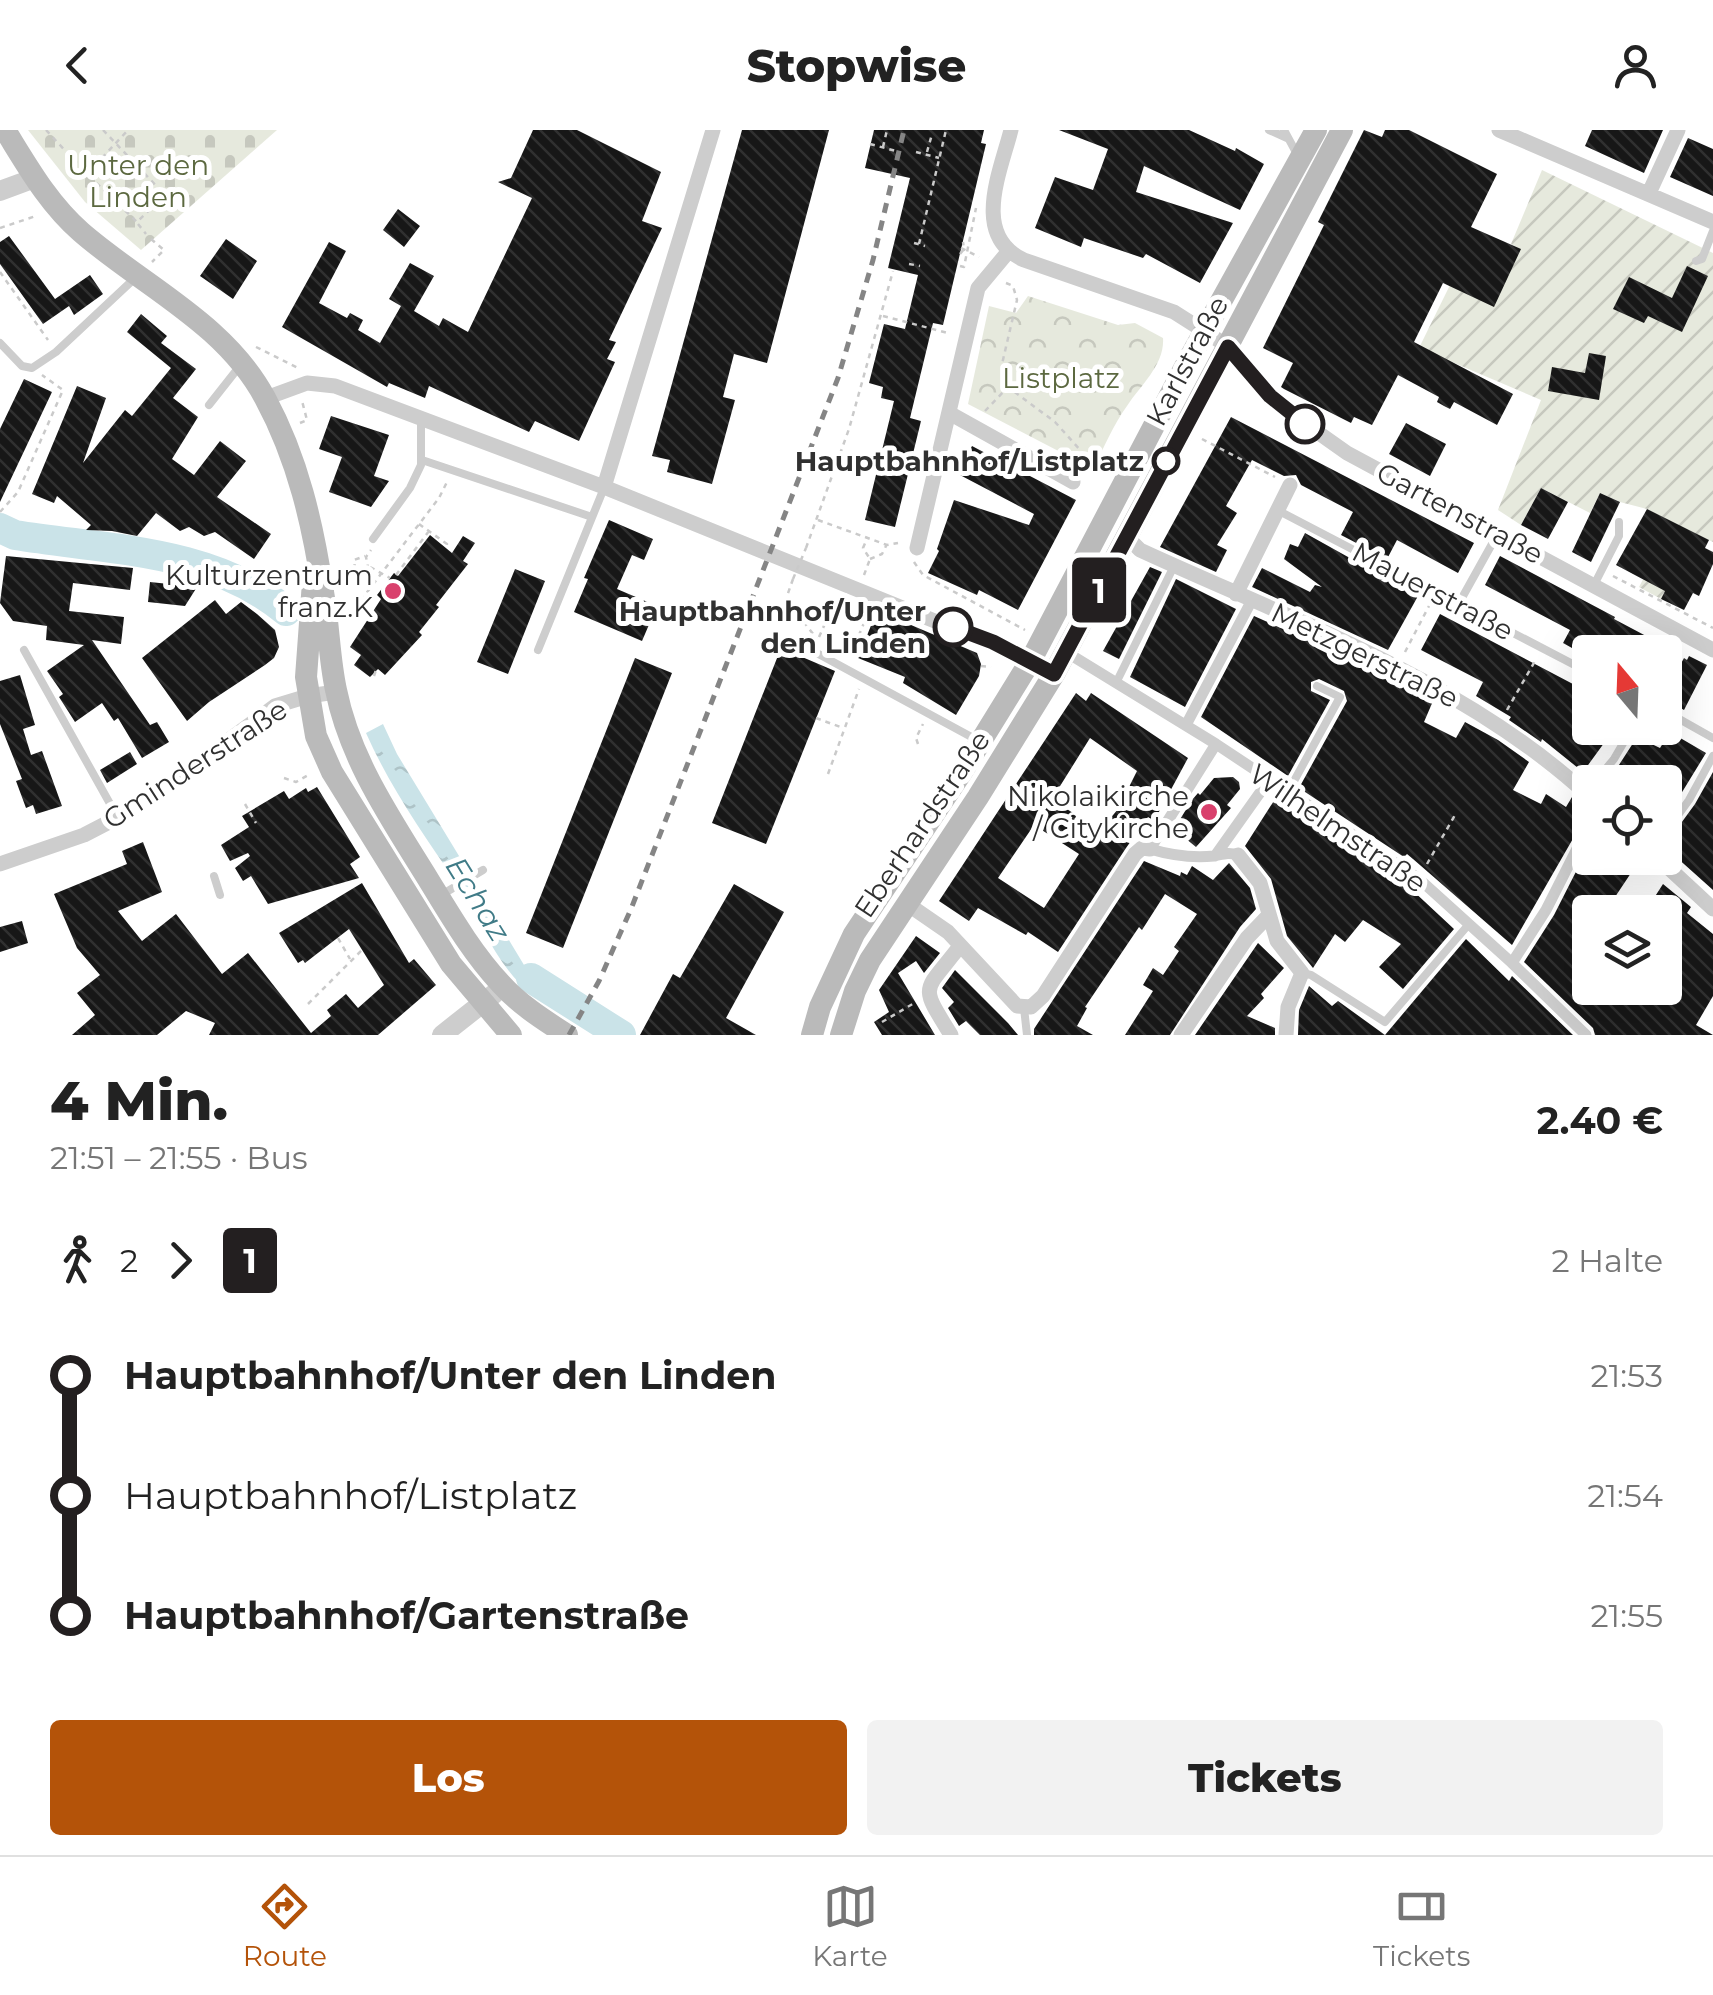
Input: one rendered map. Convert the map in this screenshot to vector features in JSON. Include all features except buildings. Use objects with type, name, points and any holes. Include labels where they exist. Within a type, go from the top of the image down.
[{"type":"main road","points":[[4,130],[60,213],[137,276],[245,353],[302,491],[316,554],[336,692],[344,723],[369,782],[445,893],[482,962],[503,986],[567,1035]]},
{"type":"main road","name":"Karlstraße","points":[[1036,649],[1316,130]]},
{"type":"main road","name":"Karlstraße","points":[[1054,674],[1342,130]]},
{"type":"main road","points":[[1169,398],[1189,421]]},
{"type":"main road","points":[[316,554],[307,648],[308,696],[316,736],[332,772],[451,964],[511,1035]]},
{"type":"main road","name":"Eberhardstraße","points":[[812,1035],[843,954],[1036,649]]},
{"type":"main road","name":"Eberhardstraße","points":[[847,1023],[870,960],[1054,674]]},
{"type":"street","points":[[604,487],[713,130]]},
{"type":"street","points":[[1011,130],[992,221],[1008,252],[1152,302],[1228,347]]},
{"type":"street","points":[[1499,130],[1713,222]]},
{"type":"street","points":[[1649,193],[1678,130]]},
{"type":"street","points":[[0,191],[34,178]]},
{"type":"street","points":[[916,548],[978,288],[1008,252]]},
{"type":"street","name":"Gartenstraße","points":[[1228,347],[1270,396],[1322,436],[1713,650]]},
{"type":"street","points":[[266,398],[298,385],[335,386],[1036,649]]},
{"type":"street","points":[[951,414],[1073,482]]},
{"type":"street","points":[[1186,725],[1290,485]]},
{"type":"street","name":"Metzgerstraße","points":[[1127,537],[1140,550],[1397,666],[1499,725],[1572,776]]},
{"type":"street","name":"Wilhelmstraße","points":[[1066,652],[1216,744],[1418,878],[1586,1035]]},
{"type":"street","name":"Gminderstraße","points":[[0,864],[52,848],[118,818],[163,791],[260,716],[283,703],[336,692]]},
{"type":"street","points":[[1150,848],[1216,744]]},
{"type":"street","points":[[1216,856],[1269,780]]},
{"type":"street","points":[[906,903],[948,932],[999,990],[1024,1008],[1043,996],[1085,940],[1142,848],[1170,855],[1238,855],[1260,883],[1277,940],[1302,974],[1288,1006],[1286,1035]]},
{"type":"street","points":[[1512,963],[1546,910],[1572,859]]},
{"type":"street","points":[[1676,875],[1712,908]]},
{"type":"street","points":[[1181,1035],[1247,938],[1269,915]]},
{"type":"street","points":[[951,1035],[927,996],[928,987],[960,946]]},
{"type":"street","points":[[442,1035],[503,986]]},
{"type":"lane","points":[[1269,130],[1286,134],[1300,160]]},
{"type":"lane","points":[[1696,260],[1702,259],[1713,231]]},
{"type":"lane","points":[[0,343],[22,366],[32,368],[56,352],[137,276]]},
{"type":"lane","points":[[209,406],[245,353]]},
{"type":"lane","points":[[373,539],[410,488],[422,460],[422,419]]},
{"type":"lane","points":[[422,460],[592,517]]},
{"type":"lane","points":[[538,650],[604,487]]},
{"type":"lane","name":"Mauerstraße","points":[[1276,510],[1572,664]]},
{"type":"lane","points":[[1594,585],[1619,536],[1620,522]]},
{"type":"lane","points":[[1458,605],[1498,534]]},
{"type":"lane","points":[[1116,683],[1174,566]]},
{"type":"lane","points":[[1678,635],[1680,631]]},
{"type":"lane","points":[[1036,649],[1054,674]]},
{"type":"lane","points":[[24,650],[118,818]]},
{"type":"lane","points":[[813,652],[980,742]]},
{"type":"lane","points":[[1288,792],[1340,697],[1316,686]]},
{"type":"lane","points":[[1682,721],[1713,738]]},
{"type":"lane","points":[[1682,810],[1713,756]]},
{"type":"lane","points":[[445,893],[483,870]]},
{"type":"lane","points":[[214,876],[220,895]]},
{"type":"lane","points":[[1302,974],[1311,975],[1385,1022],[1469,924]]},
{"type":"lane","name":"Eberhardstraße","points":[[843,954],[847,1023]]},
{"type":"lane","points":[[1024,1008],[1028,1035]]},
{"type":"path","points":[[46,130],[146,234]]},
{"type":"path","points":[[103,130],[164,194],[137,222]]},
{"type":"path","points":[[87,174],[128,130]]},
{"type":"path","points":[[883,147],[887,130]]},
{"type":"path","points":[[919,244],[945,130]]},
{"type":"path","points":[[926,155],[932,134]]},
{"type":"path","points":[[870,144],[896,151]]},
{"type":"path","points":[[916,152],[940,158]]},
{"type":"path","points":[[0,228],[24,218]]},
{"type":"path","points":[[137,276],[164,250],[151,239]]},
{"type":"path","points":[[909,264],[920,266]]},
{"type":"path","points":[[834,604],[818,640],[786,599],[849,429],[893,271]]},
{"type":"path","points":[[0,272],[56,352]]},
{"type":"path","points":[[1013,286],[1017,300],[1002,364],[1008,386],[1055,422],[1100,472]]},
{"type":"path","points":[[882,316],[942,331]]},
{"type":"path","points":[[245,353],[300,369]]},
{"type":"path","points":[[1,510],[18,492],[64,390],[32,368]]},
{"type":"path","points":[[974,426],[1008,386]]},
{"type":"path","points":[[1189,421],[1290,485]]},
{"type":"path","points":[[342,618],[440,498],[452,469]]},
{"type":"path","points":[[0,501],[9,502]]},
{"type":"path","points":[[818,520],[886,545],[898,543],[916,548],[915,566],[924,575],[1036,649]]},
{"type":"path","points":[[419,524],[448,544],[445,547]]},
{"type":"path","points":[[396,575],[429,531]]},
{"type":"path","points":[[866,538],[864,548],[870,559]]},
{"type":"path","points":[[366,557],[373,539]]},
{"type":"path","points":[[863,577],[870,559],[882,554],[886,545]]},
{"type":"path","points":[[356,570],[356,557],[366,557]]},
{"type":"path","points":[[366,557],[369,566],[390,578]]},
{"type":"path","points":[[356,570],[369,566]]},
{"type":"path","points":[[338,590],[356,570]]},
{"type":"path","points":[[1397,666],[1436,593]]},
{"type":"path","points":[[846,668],[870,611]]},
{"type":"path","points":[[1499,725],[1541,649]]},
{"type":"path","points":[[982,666],[991,667]]},
{"type":"path","points":[[374,676],[376,670]]},
{"type":"path","points":[[828,774],[863,678]]},
{"type":"path","points":[[918,744],[916,738],[925,721],[929,723],[934,716]]},
{"type":"path","points":[[816,718],[844,728]]},
{"type":"path","points":[[284,778],[296,782],[312,773],[332,772]]},
{"type":"path","points":[[245,804],[256,823]]},
{"type":"path","points":[[1418,878],[1456,815]]},
{"type":"path","points":[[338,938],[351,960]]},
{"type":"path","points":[[308,1004],[362,950]]},
{"type":"path","points":[[882,1022],[927,996]]},
{"type":"green space","name":"Unter den Linden","points":[[28,130],[277,130],[141,250],[85,202]]},
{"type":"green space","points":[[1542,170],[1713,253],[1713,542],[1694,533],[1661,599],[1639,587],[1659,549],[1680,527],[1647,509],[1600,493],[1590,513],[1541,488],[1521,525],[1498,510],[1541,400],[1419,348],[1450,285],[1520,249],[1511,244]]},
{"type":"green space","name":"Listplatz","points":[[1028,296],[1118,325],[1135,323],[1163,338],[1156,365],[1117,421],[1093,469],[968,404],[989,306],[1016,313]]},
{"type":"water","points":[[383,724],[470,874],[456,882],[375,753],[366,733]]},
{"type":"water","points":[[472,879],[524,965],[568,993],[558,1010],[525,989],[499,958],[460,887]]},
{"type":"waterway","name":"Echaz","points":[[0,528],[15,535],[122,549],[192,564],[225,575],[286,611]]},
{"type":"waterway","name":"Echaz","points":[[531,978],[621,1035]]},
{"type":"railway","points":[[569,1035],[599,981],[631,909],[838,378],[873,260],[904,130]]},
{"type":"bus line","name":"1","points":[[953,627],[993,642],[1054,674],[1228,347],[1270,396],[1305,424]]},
{"type":"place","name":"Hauptbahnhof/Listplatz","points":[[1166,461]]},
{"type":"place","name":"Kulturzentrum franz.K","points":[[393,591]]},
{"type":"place","name":"Hauptbahnhof/Unter den Linden","points":[[953,627]]},
{"type":"place","name":"Nikolaikirche / Citykirche","points":[[1209,812]]}]
